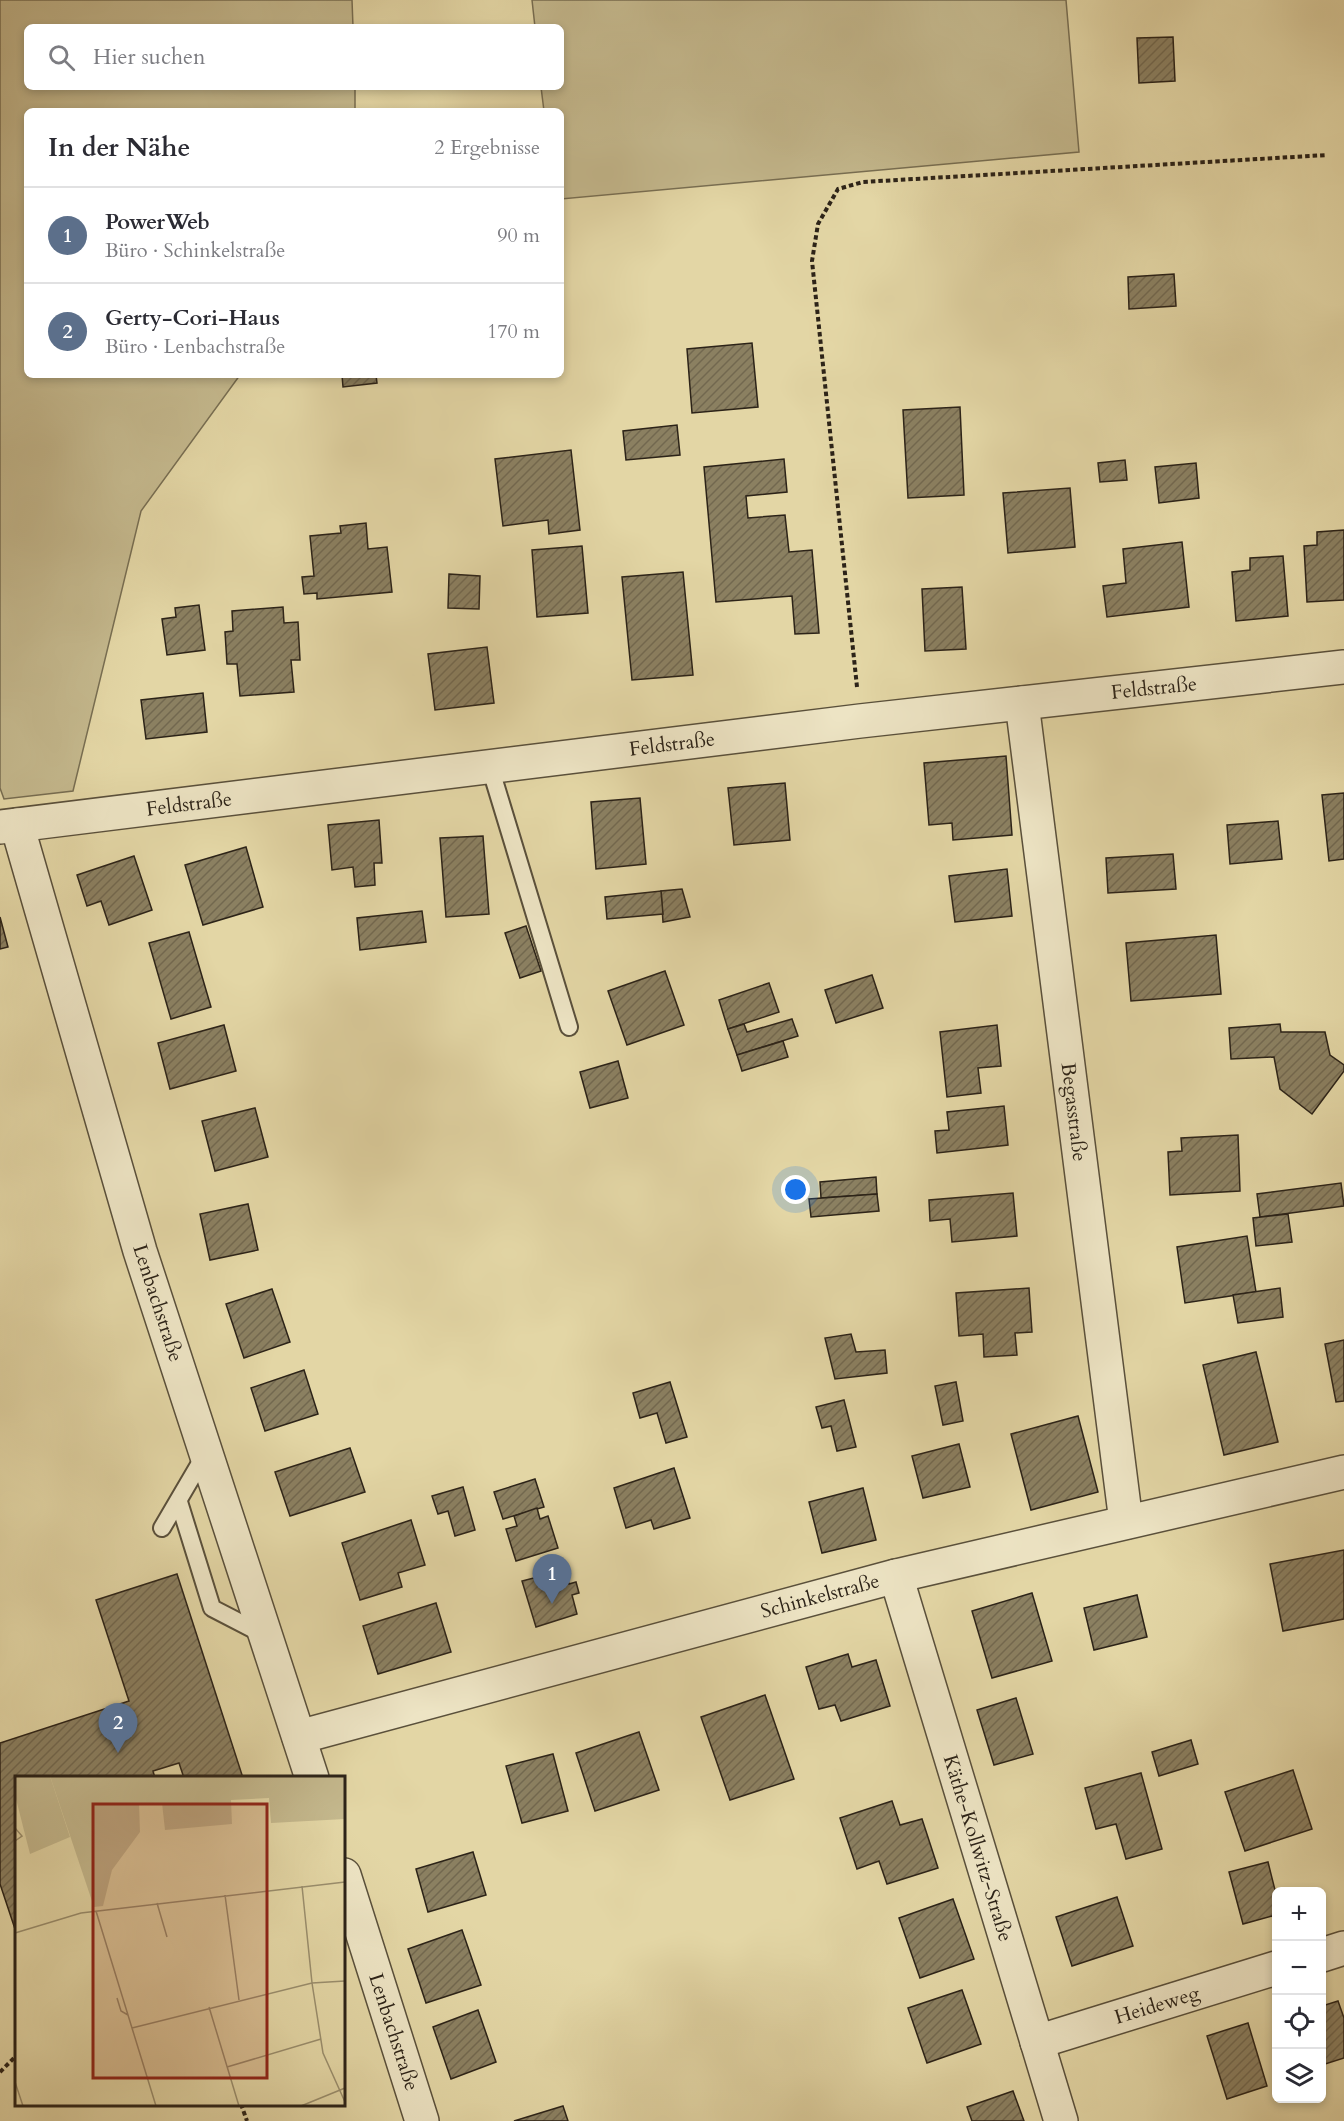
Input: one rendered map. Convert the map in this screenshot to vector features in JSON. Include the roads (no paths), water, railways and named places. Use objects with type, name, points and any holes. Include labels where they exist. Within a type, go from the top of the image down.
[{"type":"street","name":"Feldstraße","points":[[8,826],[860,721],[1344,668]]},
{"type":"street","name":"Begasstraße","points":[[1022,703],[1126,1522]]},
{"type":"street","name":"Lenbachstraße","points":[[8,826],[140,1251],[311,1776]]},
{"type":"street","name":"Schinkelstraße","points":[[299,1737],[896,1576],[1344,1472]]},
{"type":"street","name":"Käthe-Kollwitz-Straße","points":[[896,1576],[1061,2121]]},
{"type":"street","name":"Lenbachstraße","points":[[345,1878],[422,2121]]},
{"type":"street","points":[[1326,1953],[1344,1948]]},
{"type":"street","name":"Heideweg","points":[[1037,2042],[1272,1969]]},
{"type":"lane","points":[[490,766],[568,1027]]},
{"type":"lane","points":[[162,1528],[206,1452]]},
{"type":"lane","points":[[179,1502],[212,1608],[266,1636]]},
{"type":"place","name":"PowerWeb","points":[[552,1604]]},
{"type":"place","name":"Gerty-Cori-Haus","points":[[118,1753]]}]
